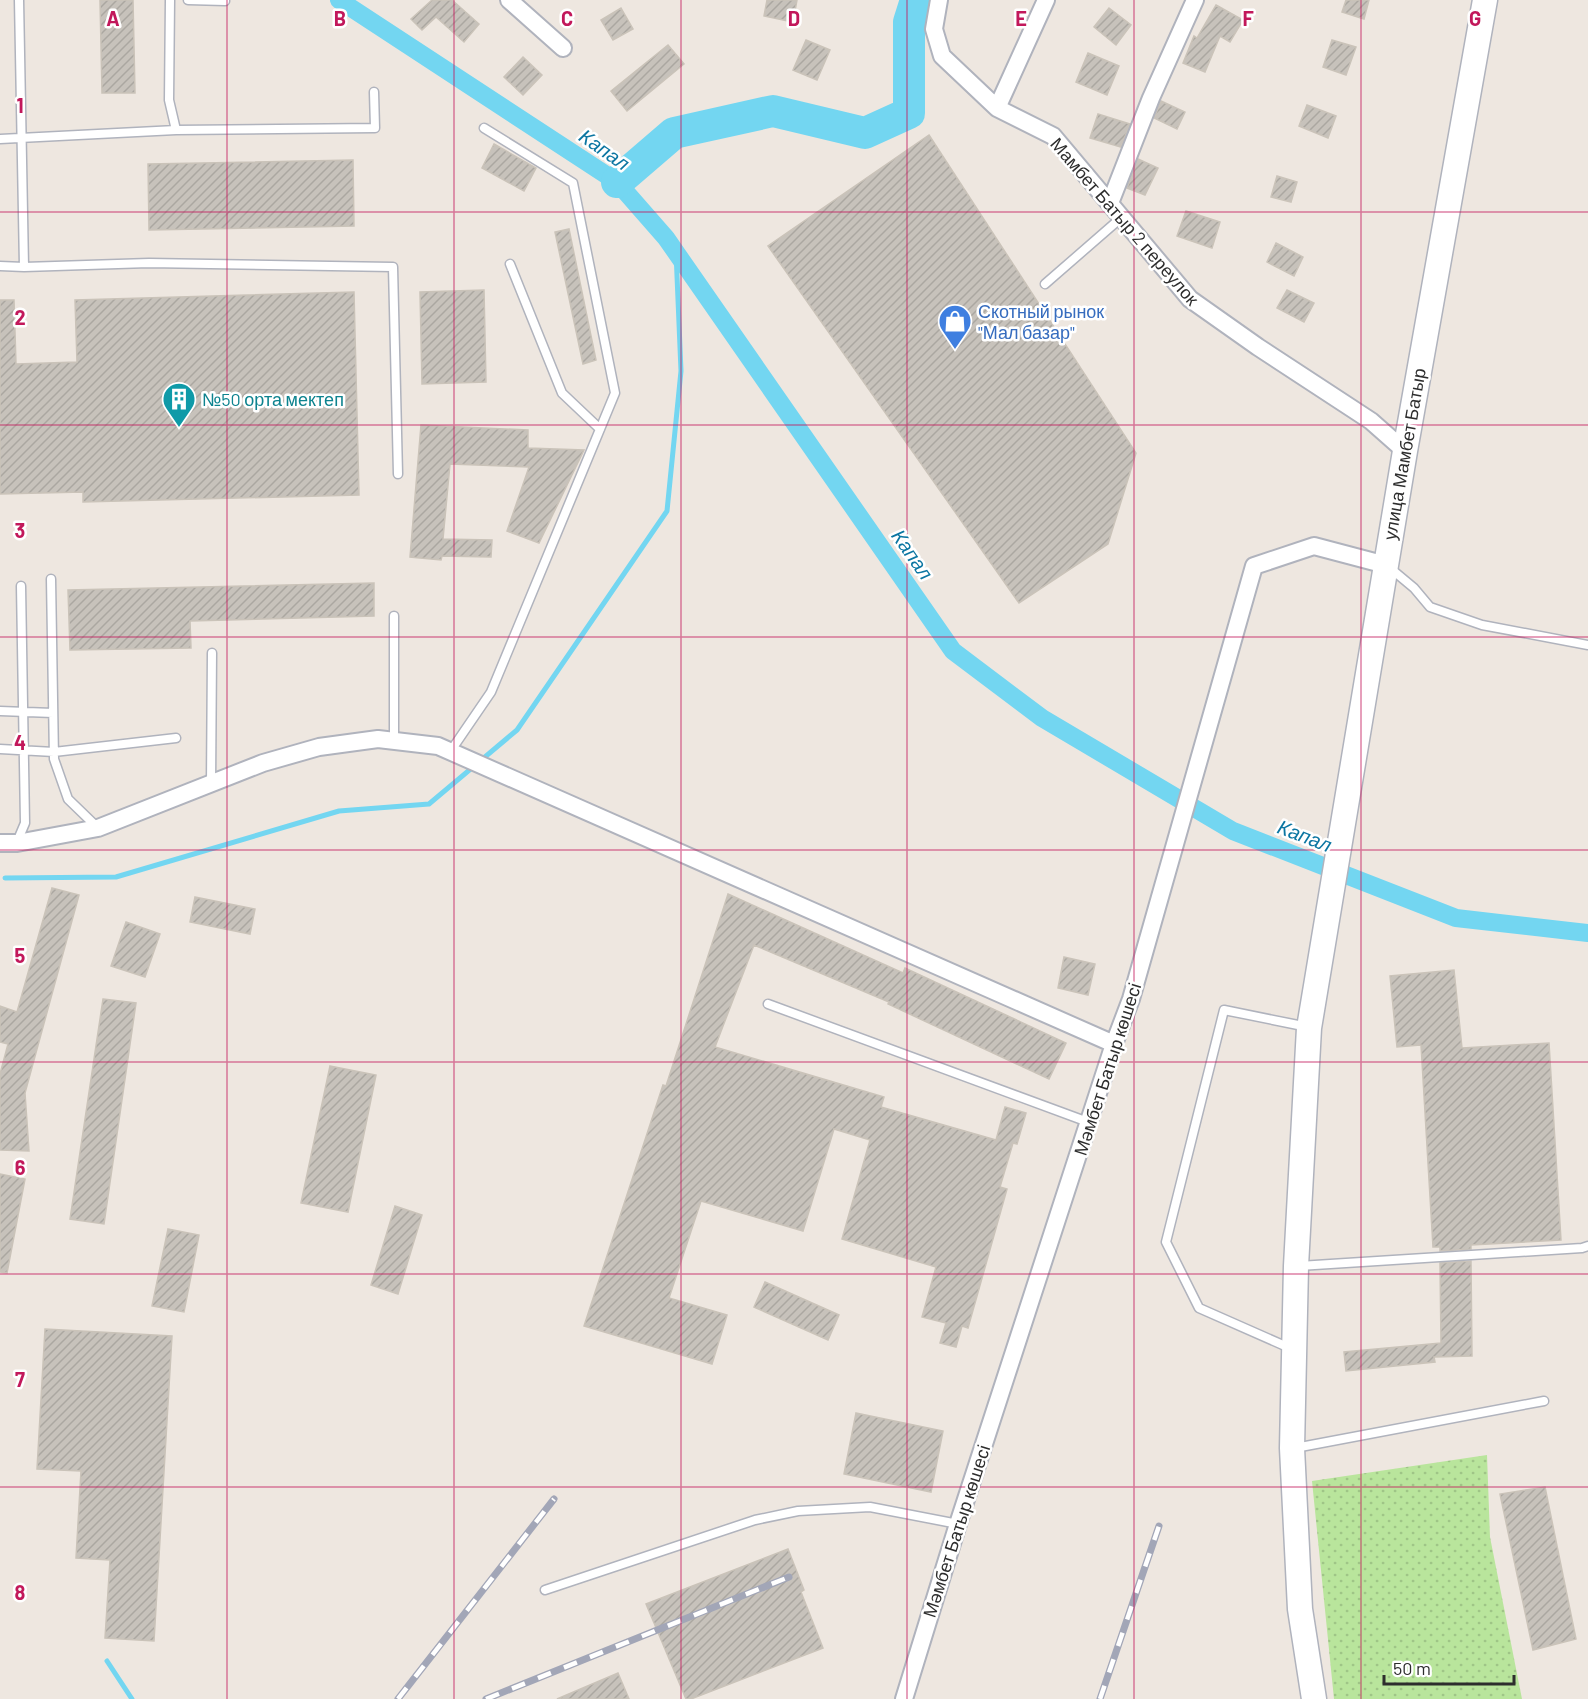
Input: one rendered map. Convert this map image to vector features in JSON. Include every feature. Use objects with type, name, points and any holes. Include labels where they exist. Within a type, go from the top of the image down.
[{"type":"main road","name":"улица Мамбет Батыр","points":[[1309,1028],[1405,451],[1485,0]]},
{"type":"main road","points":[[1309,1028],[1296,1266],[1292,1448],[1300,1610],[1314,1699]]},
{"type":"street","points":[[509,0],[563,48]]},
{"type":"street","name":"Мамбет Батыр 2 переулок","points":[[939,0],[934,29],[942,56],[997,108],[1053,136],[1190,299],[1371,421],[1405,451]]},
{"type":"street","points":[[997,108],[1046,0]]},
{"type":"street","points":[[1110,203],[1151,98],[1195,0]]},
{"type":"street","name":"Мәмбет Батыр көшесі","points":[[904,1699],[1088,1122],[1131,999],[1254,566],[1314,546],[1386,565]]},
{"type":"street","points":[[8,843],[98,828],[263,763],[319,747],[378,739],[438,746],[1114,1044]]},
{"type":"lane","points":[[19,0],[24,267]]},
{"type":"lane","points":[[170,0],[169,100],[176,130]]},
{"type":"lane","points":[[188,0],[225,1]]},
{"type":"lane","points":[[0,139],[176,130],[375,128],[374,92]]},
{"type":"lane","points":[[450,752],[491,692],[615,393],[573,183],[484,128]]},
{"type":"lane","points":[[1045,284],[1122,217]]},
{"type":"lane","points":[[0,266],[148,263],[393,267],[398,474]]},
{"type":"lane","points":[[510,264],[562,393],[600,429]]},
{"type":"lane","points":[[1386,565],[1414,588],[1430,607],[1482,625],[1588,645]]},
{"type":"lane","points":[[51,579],[54,759],[68,800],[98,828]]},
{"type":"lane","points":[[8,843],[25,823],[21,586]]},
{"type":"lane","points":[[394,616],[394,741]]},
{"type":"lane","points":[[211,784],[212,653]]},
{"type":"lane","points":[[0,711],[53,713]]},
{"type":"lane","points":[[0,749],[54,752],[176,738]]},
{"type":"lane","points":[[768,1004],[1088,1122]]},
{"type":"lane","points":[[1293,1349],[1199,1308],[1166,1242],[1224,1010],[1309,1028]]},
{"type":"lane","points":[[1296,1266],[1588,1246]]},
{"type":"lane","points":[[1292,1448],[1544,1401]]},
{"type":"lane","points":[[545,1590],[755,1520],[798,1511],[870,1507],[958,1524]]},
{"type":"green space","points":[[1487,1455],[1490,1537],[1522,1699],[1334,1699],[1312,1481]]},
{"type":"building","points":[[100,0],[133,0],[135,93],[102,93]]},
{"type":"building","points":[[432,0],[452,0],[479,24],[464,42],[436,17],[422,30],[411,19]]},
{"type":"building","points":[[767,0],[797,0],[793,22],[764,16]]},
{"type":"building","points":[[1346,0],[1369,0],[1364,19],[1342,12]]},
{"type":"building","points":[[1216,5],[1243,20],[1230,42],[1220,36],[1205,72],[1183,63],[1194,36],[1197,38]]},
{"type":"building","points":[[621,8],[633,29],[613,40],[601,20]]},
{"type":"building","points":[[1109,8],[1131,25],[1116,45],[1094,27]]},
{"type":"building","points":[[806,40],[830,50],[817,80],[793,70]]},
{"type":"building","points":[[1332,40],[1356,47],[1346,75],[1323,67]]},
{"type":"building","points":[[668,45],[684,64],[627,111],[611,91]]},
{"type":"building","points":[[1088,53],[1119,66],[1107,95],[1076,82]]},
{"type":"building","points":[[523,57],[542,75],[523,95],[504,77]]},
{"type":"building","points":[[1161,101],[1185,112],[1177,129],[1154,118]]},
{"type":"building","points":[[1307,105],[1336,116],[1328,138],[1299,126]]},
{"type":"building","points":[[1098,114],[1130,124],[1121,147],[1090,138]]},
{"type":"building","name":"Скотный рынок \"Мал базар\"","points":[[929,135],[1136,453],[1108,544],[1019,603],[768,246]]},
{"type":"building","points":[[494,144],[536,168],[524,191],[482,168]]},
{"type":"building","points":[[1138,159],[1158,168],[1145,195],[1127,188]]},
{"type":"building","points":[[353,160],[354,226],[149,230],[148,164]]},
{"type":"building","points":[[1277,176],[1297,182],[1291,202],[1271,197]]},
{"type":"building","points":[[1186,211],[1220,222],[1212,248],[1177,236]]},
{"type":"building","points":[[569,229],[596,360],[583,364],[555,232]]},
{"type":"building","points":[[1276,243],[1303,257],[1294,276],[1267,262]]},
{"type":"building","points":[[484,290],[486,382],[422,384],[420,292]]},
{"type":"building","points":[[1287,290],[1314,303],[1304,322],[1277,308]]},
{"type":"building","name":"№50 орта мектеп","points":[[354,292],[359,495],[83,502],[83,492],[0,494],[0,300],[14,300],[16,364],[77,362],[75,300]]},
{"type":"building","points":[[421,425],[528,430],[528,448],[584,450],[539,543],[507,531],[529,467],[450,464],[443,539],[492,540],[491,557],[442,556],[441,560],[410,557]]},
{"type":"building","points":[[374,583],[374,616],[190,621],[191,648],[70,650],[68,590]]},
{"type":"building","points":[[52,888],[79,895],[25,1093],[29,1151],[0,1150],[0,1074],[8,1044],[0,1042],[0,1006],[17,1012]]},
{"type":"building","points":[[728,894],[903,973],[905,968],[1066,1043],[1049,1079],[888,1004],[889,1002],[754,945],[715,1047],[884,1097],[881,1107],[996,1140],[1005,1107],[1026,1113],[1017,1144],[1013,1143],[1000,1187],[1007,1189],[968,1328],[962,1326],[956,1347],[940,1343],[946,1323],[922,1317],[936,1267],[842,1239],[870,1140],[834,1129],[803,1231],[701,1201],[669,1298],[727,1315],[712,1364],[584,1326],[663,1085],[666,1086]]},
{"type":"building","points":[[195,897],[255,909],[250,934],[190,922]]},
{"type":"building","points":[[126,922],[160,934],[145,977],[111,966]]},
{"type":"building","points":[[1064,957],[1095,964],[1088,995],[1058,988]]},
{"type":"building","points":[[1454,970],[1462,1048],[1549,1043],[1561,1240],[1471,1245],[1471,1249],[1440,1251],[1440,1247],[1433,1247],[1421,1045],[1397,1047],[1390,976]]},
{"type":"building","points":[[103,999],[136,1003],[104,1224],[70,1219]]},
{"type":"building","points":[[330,1066],[376,1075],[348,1212],[301,1203]]},
{"type":"building","points":[[0,1174],[25,1179],[7,1273],[0,1272]]},
{"type":"building","points":[[395,1206],[422,1215],[398,1294],[371,1285]]},
{"type":"building","points":[[168,1229],[199,1235],[184,1312],[152,1306]]},
{"type":"building","points":[[1471,1261],[1472,1356],[1434,1357],[1435,1362],[1346,1371],[1344,1352],[1441,1343],[1440,1263]]},
{"type":"building","points":[[765,1282],[839,1315],[828,1340],[754,1307]]},
{"type":"building","points":[[45,1329],[172,1336],[154,1641],[105,1638],[110,1560],[76,1558],[81,1471],[37,1469]]},
{"type":"building","points":[[856,1413],[943,1431],[931,1492],[844,1474]]},
{"type":"building","points":[[1545,1487],[1576,1639],[1533,1650],[1500,1494]]},
{"type":"building","points":[[788,1549],[804,1590],[801,1592],[823,1648],[686,1699],[646,1604]]},
{"type":"building","points":[[618,1673],[629,1699],[557,1699]]},
{"type":"waterway","name":"Капал","points":[[339,0],[617,182],[666,238],[953,651],[1042,718],[1233,831],[1456,918],[1588,933]]},
{"type":"waterway","points":[[617,182],[674,133],[773,111],[865,133],[909,113],[909,22],[916,0]]},
{"type":"waterway","points":[[5,878],[116,877],[339,811],[429,804],[517,730],[667,511],[681,371],[676,252]]},
{"type":"waterway","points":[[107,1661],[132,1699]]},
{"type":"railway","points":[[398,1699],[554,1499]]},
{"type":"railway","points":[[1100,1699],[1159,1526]]},
{"type":"railway","points":[[486,1699],[789,1577]]},
{"type":"place","name":"Скотный рынок \"Мал базар\"","points":[[955,350]]},
{"type":"place","name":"№50 орта мектеп","points":[[179,428]]}]
